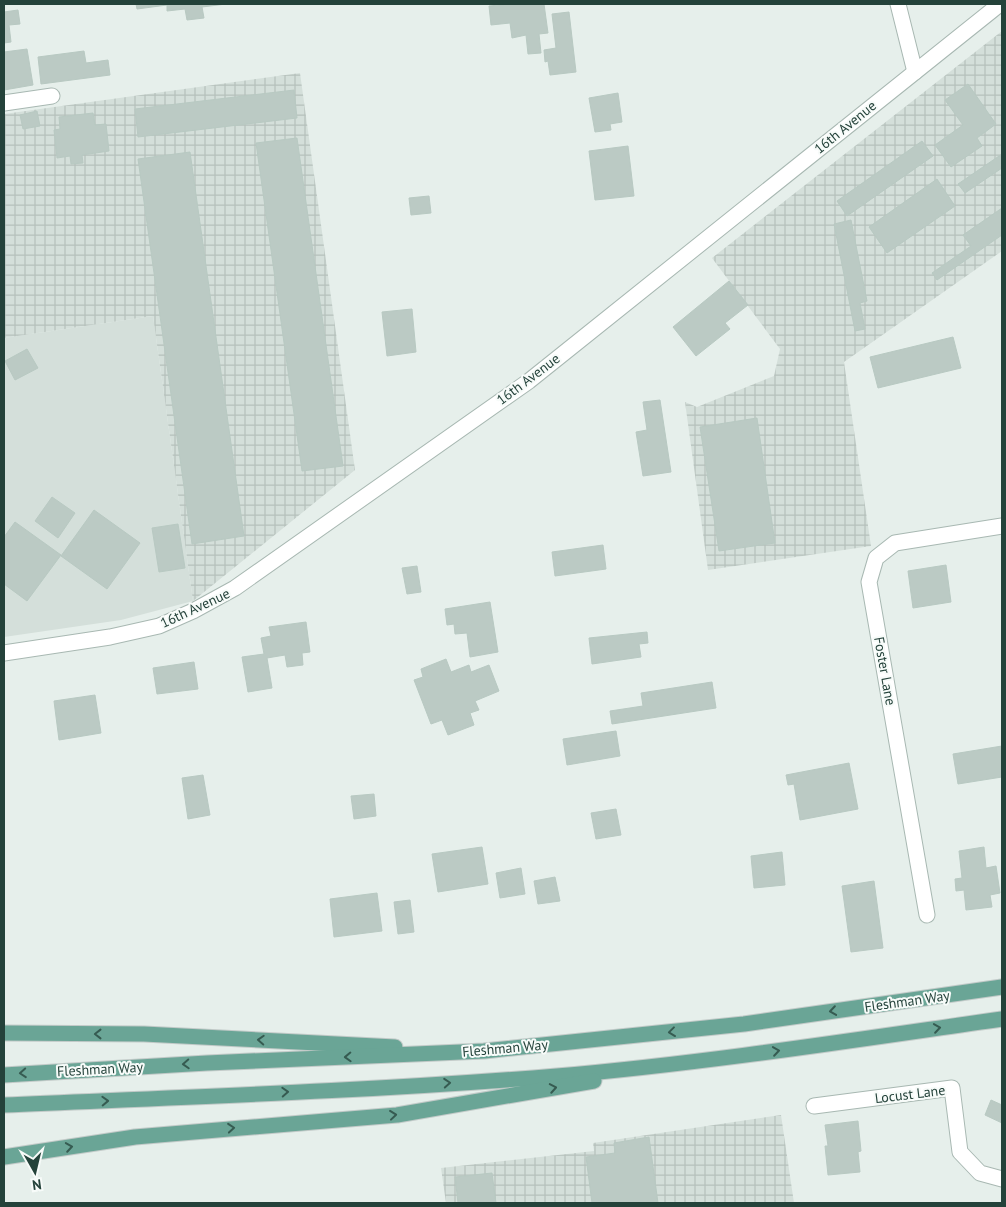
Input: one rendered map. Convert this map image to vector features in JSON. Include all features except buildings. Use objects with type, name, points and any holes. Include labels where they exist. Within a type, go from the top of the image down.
[{"type":"main road","name":"Fleshman Way","points":[[4,1075],[206,1062],[484,1051],[744,1024],[1002,988]]},
{"type":"main road","points":[[4,1157],[136,1137],[397,1115],[728,1058],[1002,1019]]},
{"type":"main road","points":[[4,1034],[144,1034],[484,1051]]},
{"type":"main road","points":[[4,1105],[412,1086],[558,1076],[728,1058]]},
{"type":"street","points":[[898,4],[915,72]]},
{"type":"street","name":"16th Avenue","points":[[4,653],[110,637],[158,626],[193,611],[235,588],[529,381],[1000,4]]},
{"type":"street","points":[[4,103],[52,96]]},
{"type":"street","name":"Foster Lane","points":[[928,915],[869,582],[876,558],[895,543],[1002,526]]},
{"type":"street","name":"Locust Lane","points":[[814,1106],[952,1088],[960,1152],[980,1173],[1002,1179]]},
{"type":"shaded area","points":[[1002,31],[1002,251],[844,362],[871,546],[708,570],[685,402],[697,407],[774,376],[780,349],[712,258]]},
{"type":"shaded area","points":[[300,73],[355,470],[193,601],[153,316],[4,338],[4,114]]},
{"type":"shaded area","points":[[153,316],[193,601],[121,620],[4,637],[4,338]]},
{"type":"shaded area","points":[[781,1115],[794,1203],[446,1203],[441,1168],[594,1151],[593,1143]]}]
